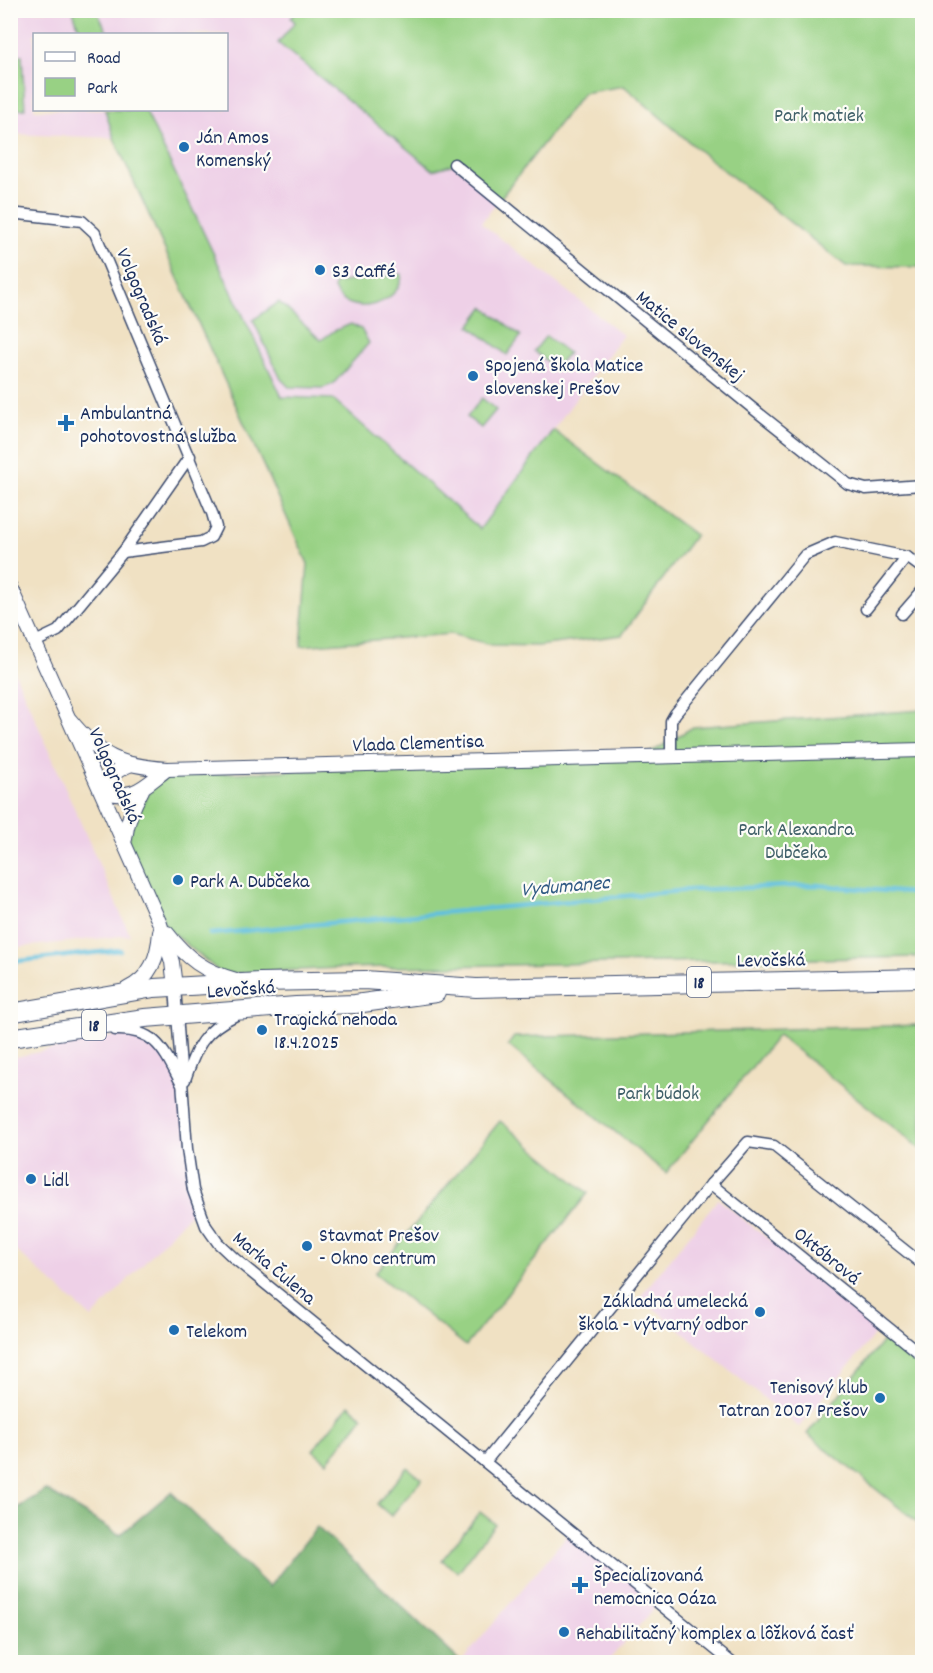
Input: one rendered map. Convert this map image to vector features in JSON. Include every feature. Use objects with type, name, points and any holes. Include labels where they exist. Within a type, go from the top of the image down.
[{"type":"main road","name":"Levočská","points":[[10,1013],[117,994],[176,987],[260,982],[364,980],[476,988],[922,978]]},
{"type":"main road","name":"Levočská","points":[[10,1038],[146,1018],[355,1004],[476,988]]},
{"type":"street","name":"Matice slovenskej","points":[[454,164],[750,407],[848,484],[866,489],[922,485]]},
{"type":"street","name":"Volgogradská","points":[[10,213],[82,221],[95,233],[212,513],[216,527],[211,537],[201,542],[123,552]]},
{"type":"street","points":[[35,642],[58,631],[123,552],[190,456]]},
{"type":"street","points":[[670,755],[671,721],[675,714],[805,555],[835,542],[907,557],[922,568]]},
{"type":"street","points":[[866,609],[907,557]]},
{"type":"street","name":"Volgogradská","points":[[10,587],[160,924],[172,962],[176,987]]},
{"type":"street","points":[[902,614],[922,591]]},
{"type":"street","name":"Vlada Clementisa","points":[[70,720],[95,748],[129,765],[167,769],[922,750]]},
{"type":"street","points":[[129,765],[116,770],[107,779],[102,791],[115,795],[142,790]]},
{"type":"street","points":[[125,841],[126,823],[132,807],[142,790],[167,769]]},
{"type":"street","name":"Volgogradská","points":[[160,924],[177,946],[196,964],[217,975],[260,982]]},
{"type":"street","name":"Volgogradská","points":[[117,994],[141,981],[152,968],[159,950],[160,924]]},
{"type":"street","name":"Marka Čulena","points":[[176,987],[187,1149],[193,1190],[206,1226],[218,1243],[731,1662]]},
{"type":"street","points":[[183,1086],[192,1059],[203,1039],[223,1022],[246,1010]]},
{"type":"street","points":[[36,1033],[137,1031],[147,1035],[160,1046],[183,1086]]},
{"type":"street","points":[[485,1462],[668,1236],[748,1142],[774,1146],[922,1264]]},
{"type":"street","name":"Októbrová","points":[[711,1184],[922,1355]]},
{"type":"shaded area","points":[[11,11],[73,11],[81,33],[33,33],[33,111],[105,111],[114,138],[11,134]]},
{"type":"shaded area","points":[[97,11],[485,11],[584,93],[481,223],[623,335],[480,529],[333,399],[282,397],[145,111],[228,111],[228,33],[108,33]]},
{"type":"shaded area","points":[[11,664],[130,935],[11,948]]},
{"type":"shaded area","points":[[134,1032],[179,1067],[198,1205],[92,1318],[11,1246],[11,1058]]},
{"type":"shaded area","name":"Základná umelecká škola - výtvarný odbor","points":[[718,1199],[880,1328],[799,1427],[640,1297]]},
{"type":"shaded area","name":"Špecializovaná nemocnica Oáza","points":[[570,1532],[658,1603],[651,1612],[607,1662],[461,1662]]},
{"type":"green space","name":"Park matiek","points":[[298,10],[922,11],[922,267],[846,266],[702,153],[624,86],[583,93],[499,200],[454,164],[433,170],[278,43],[295,22],[291,18]]},
{"type":"green space","points":[[73,11],[97,11],[108,33],[81,33]]},
{"type":"green space","points":[[11,55],[22,55],[25,109],[11,109]]},
{"type":"green space","points":[[105,111],[145,111],[282,397],[333,399],[480,529],[553,430],[695,535],[622,635],[538,646],[492,645],[451,634],[301,646],[308,564],[114,138]]},
{"type":"green space","points":[[402,274],[393,294],[372,305],[350,304],[334,289],[335,283]]},
{"type":"green space","points":[[279,302],[321,340],[334,331],[351,324],[361,329],[369,343],[333,384],[323,388],[289,387],[281,379],[253,320]]},
{"type":"green space","points":[[484,307],[521,336],[507,355],[470,326]]},
{"type":"green space","points":[[546,336],[568,353],[555,368],[534,351]]},
{"type":"green space","points":[[482,398],[496,410],[481,428],[467,417]]},
{"type":"green space","name":"Park Alexandra Dubčeka","points":[[922,710],[922,957],[339,968],[222,974],[166,927],[128,842],[135,815],[153,787],[166,776],[647,755],[693,727]]},
{"type":"green space","name":"Park búdok","points":[[922,1025],[922,1150],[778,1035],[666,1173],[508,1045],[514,1037]]},
{"type":"green space","points":[[500,1121],[588,1193],[466,1346],[375,1273]]},
{"type":"green space","name":"Tenisový klub Tatran 2007 Prešov","points":[[888,1335],[922,1362],[921,1525],[807,1434]]},
{"type":"green space","points":[[349,1405],[363,1417],[327,1462],[313,1450]]},
{"type":"green space","points":[[407,1467],[422,1479],[391,1516],[377,1504]]},
{"type":"green space","points":[[46,1490],[120,1535],[171,1492],[269,1587],[317,1527],[461,1662],[11,1662],[11,1600],[18,1593],[11,1580],[11,1512]]},
{"type":"green space","points":[[480,1512],[495,1524],[458,1572],[442,1560]]},
{"type":"waterway","name":"Vydumanec","points":[[210,934],[690,890],[816,885],[922,894]]},
{"type":"waterway","name":"Vydumanec","points":[[10,962],[120,950]]},
{"type":"place","name":"Ján Amos Komenský","points":[[184,147]]},
{"type":"place","name":"S3 Caffé","points":[[320,270]]},
{"type":"place","name":"Spojená škola Matice slovenskej Prešov","points":[[473,376]]},
{"type":"place","name":"Ambulantná pohotovostná služba","points":[[66,423]]},
{"type":"place","name":"Park A. Dubčeka","points":[[178,880]]},
{"type":"place","name":"Tragická nehoda 18.4.2025","points":[[262,1030]]},
{"type":"place","name":"Lidl","points":[[31,1179]]},
{"type":"place","name":"Stavmat Prešov - Okno centrum","points":[[307,1246]]},
{"type":"place","name":"Základná umelecká škola - výtvarný odbor","points":[[760,1312]]},
{"type":"place","name":"Telekom","points":[[174,1330]]},
{"type":"place","name":"Tenisový klub Tatran 2007 Prešov","points":[[880,1398]]},
{"type":"place","name":"Špecializovaná nemocnica Oáza","points":[[580,1585]]},
{"type":"place","name":"Rehabilitačný komplex a lôžková časť","points":[[564,1632]]}]
